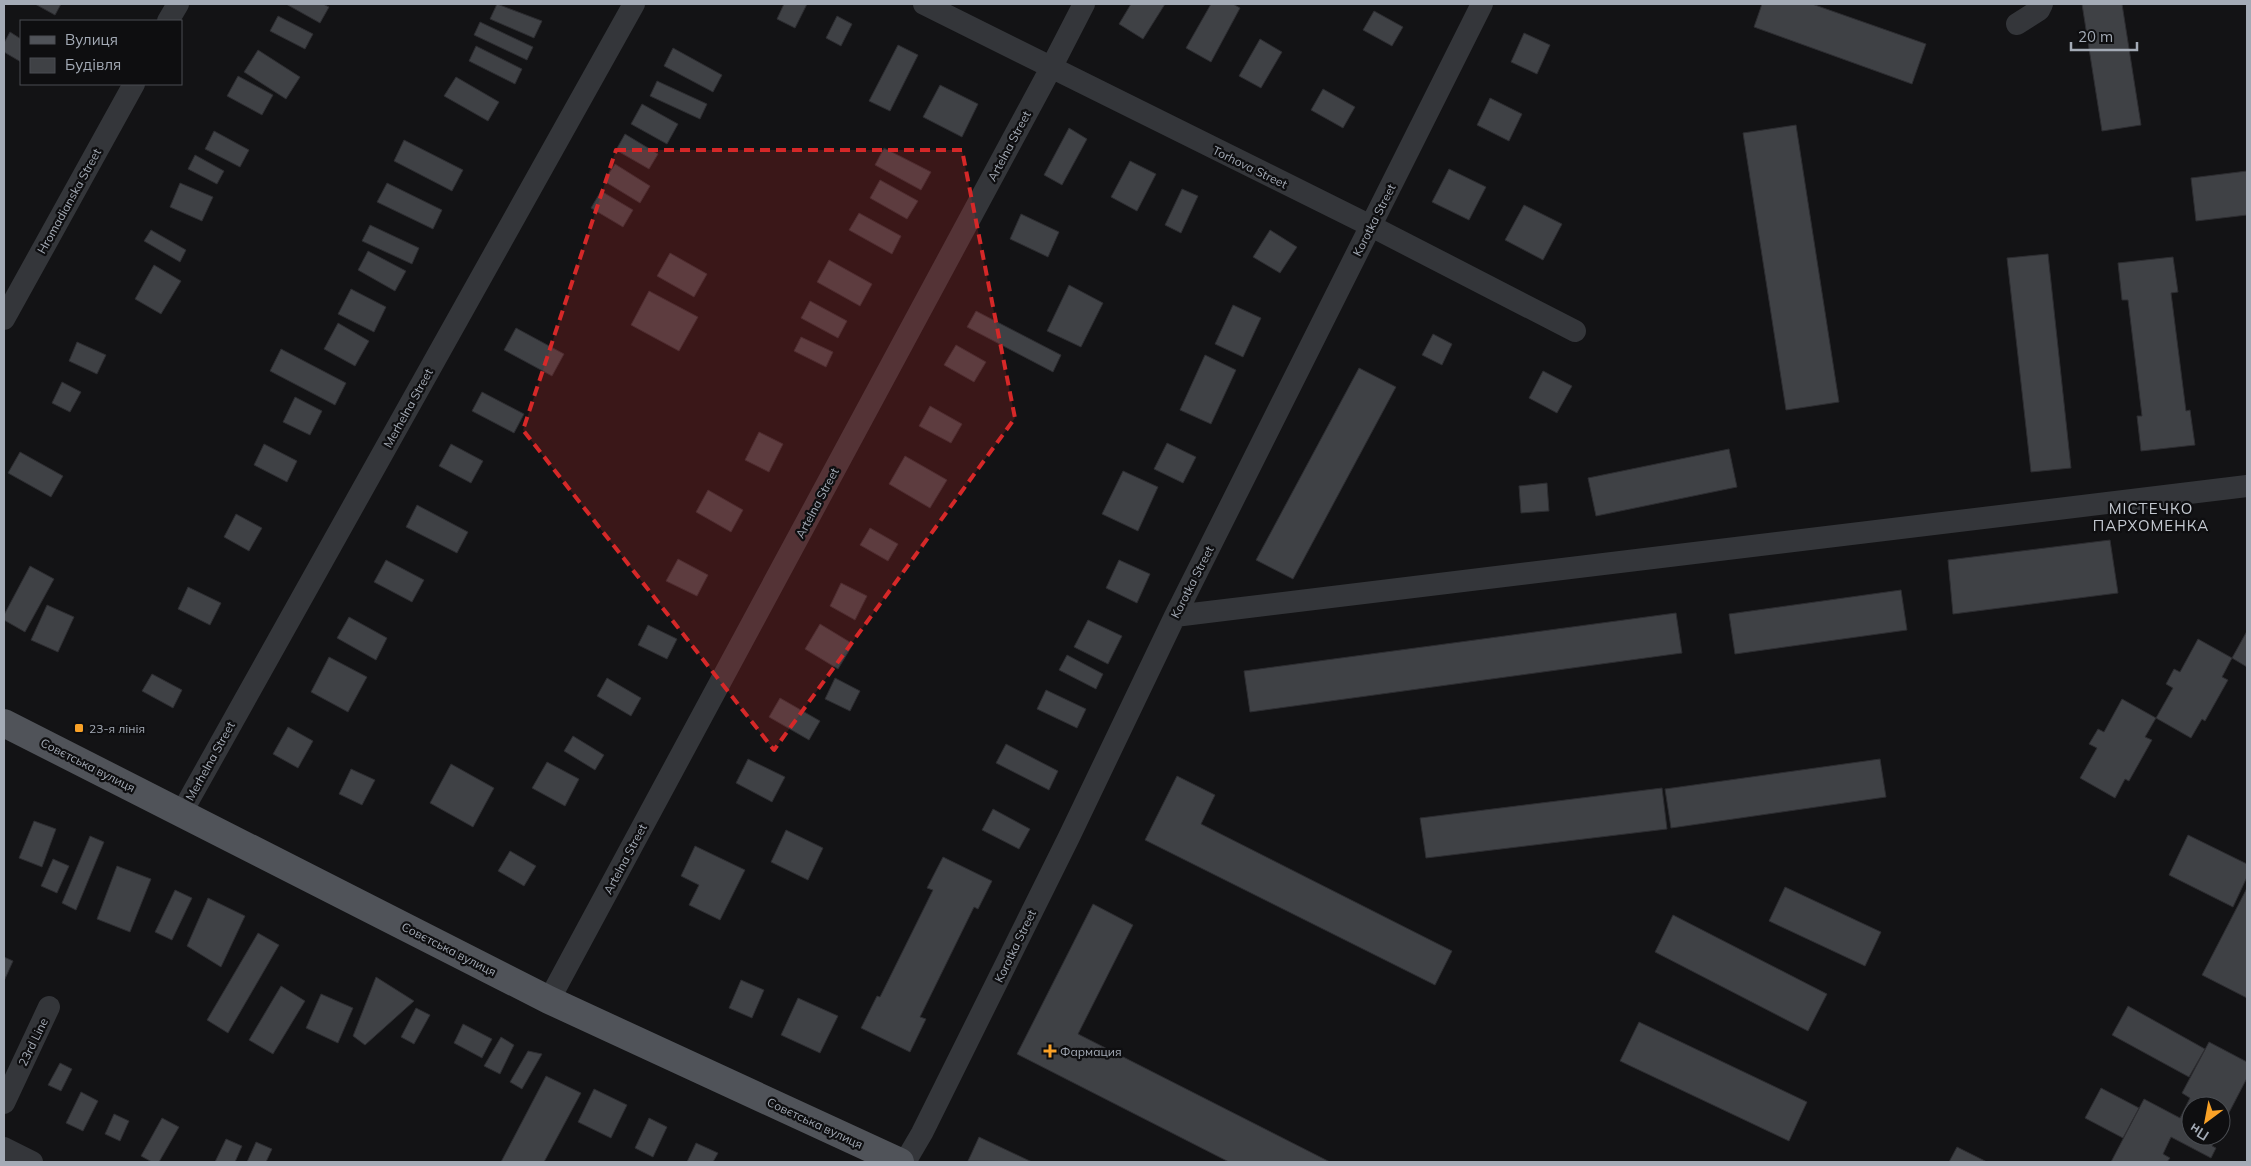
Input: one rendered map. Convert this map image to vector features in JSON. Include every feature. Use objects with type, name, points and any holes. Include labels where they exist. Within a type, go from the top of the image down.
[{"type":"main road","name":"Совєтська вулиця","points":[[4,722],[549,1000],[900,1162]]},
{"type":"street","points":[[169,20],[178,4]]},
{"type":"street","name":"Merhelna Street","points":[[182,812],[634,4]]},
{"type":"street","name":"Torhova Street","points":[[924,4],[1371,226],[1575,331]]},
{"type":"street","name":"Artelna Street","points":[[549,1000],[1084,4]]},
{"type":"street","name":"Korotka Street","points":[[905,1162],[926,1124],[1069,837],[1175,616],[1482,4]]},
{"type":"street","points":[[2018,24],[2039,10],[2042,4]]},
{"type":"street","name":"Hromadianska Street","points":[[4,319],[133,85]]},
{"type":"street","points":[[1175,616],[2247,486]]},
{"type":"street","name":"23rd Line","points":[[4,1103],[50,1008]]},
{"type":"street","points":[[4,1148],[32,1162]]},
{"type":"highlighted area","points":[[616,150],[962,150],[1015,418],[774,750],[523,430]]},
{"type":"building","points":[[35,4],[61,4],[55,15]]},
{"type":"building","points":[[286,4],[323,4],[329,7],[320,23]]},
{"type":"building","points":[[497,4],[542,21],[534,38],[490,19]]},
{"type":"building","points":[[784,4],[807,4],[795,28],[777,19]]},
{"type":"building","points":[[1131,4],[1165,4],[1143,39],[1119,24]]},
{"type":"building","points":[[1211,4],[1233,4],[1240,8],[1211,62],[1186,48]]},
{"type":"building","points":[[1762,4],[1812,4],[1926,44],[1912,84],[1754,27]]},
{"type":"building","points":[[2082,4],[2122,4],[2141,125],[2102,131]]},
{"type":"building","points":[[1374,11],[1403,27],[1392,46],[1363,30]]},
{"type":"building","points":[[278,16],[313,34],[305,49],[270,31]]},
{"type":"building","points":[[837,16],[852,24],[841,46],[826,38]]},
{"type":"building","points":[[480,22],[533,47],[527,60],[474,35]]},
{"type":"building","points":[[10,32],[20,38],[20,61],[4,52],[4,43]]},
{"type":"building","points":[[1524,33],[1550,45],[1537,74],[1511,62]]},
{"type":"building","points":[[1260,39],[1282,52],[1261,88],[1239,76]]},
{"type":"building","points":[[898,45],[918,55],[890,111],[869,101]]},
{"type":"building","points":[[476,46],[522,69],[515,84],[469,61]]},
{"type":"building","points":[[673,48],[722,75],[713,92],[664,66]]},
{"type":"building","points":[[258,50],[300,77],[286,99],[244,72]]},
{"type":"building","points":[[238,76],[273,95],[262,115],[227,96]]},
{"type":"building","points":[[456,77],[499,102],[488,121],[444,96]]},
{"type":"building","points":[[657,81],[707,104],[700,119],[650,96]]},
{"type":"building","points":[[940,85],[978,104],[962,137],[923,117]]},
{"type":"building","points":[[1323,89],[1355,107],[1343,128],[1311,110]]},
{"type":"building","points":[[1490,98],[1522,114],[1509,141],[1477,125]]},
{"type":"building","points":[[642,104],[678,124],[667,144],[631,124]]},
{"type":"building","points":[[1796,125],[1839,402],[1786,410],[1743,133]]},
{"type":"building","points":[[1069,128],[1087,139],[1062,185],[1044,175]]},
{"type":"building","points":[[214,131],[249,150],[240,167],[205,149]]},
{"type":"building","points":[[625,134],[658,154],[649,169],[616,150]]},
{"type":"building","points":[[404,140],[463,170],[452,191],[394,161]]},
{"type":"building","points":[[884,148],[931,172],[921,190],[875,165]]},
{"type":"building","points":[[195,155],[224,171],[217,184],[188,169]]},
{"type":"building","points":[[1130,161],[1156,174],[1137,211],[1111,197]]},
{"type":"building","points":[[615,164],[650,186],[640,203],[604,181]]},
{"type":"building","points":[[1449,169],[1486,187],[1469,220],[1432,202]]},
{"type":"building","points":[[2247,171],[2247,215],[2196,221],[2191,178]]},
{"type":"building","points":[[880,180],[918,201],[907,219],[870,198]]},
{"type":"building","points":[[180,183],[213,197],[202,221],[170,207]]},
{"type":"building","points":[[387,183],[442,210],[433,229],[377,202]]},
{"type":"building","points":[[1182,189],[1198,196],[1181,233],[1165,225]]},
{"type":"building","points":[[601,191],[633,210],[623,227],[591,208]]},
{"type":"building","points":[[1524,205],[1562,224],[1543,260],[1505,240]]},
{"type":"building","points":[[859,213],[901,236],[892,254],[849,230]]},
{"type":"building","points":[[1021,214],[1059,232],[1048,257],[1010,239]]},
{"type":"building","points":[[370,225],[419,248],[412,264],[362,241]]},
{"type":"building","points":[[151,230],[186,250],[180,262],[144,241]]},
{"type":"building","points":[[1270,230],[1297,247],[1280,273],[1253,257]]},
{"type":"building","points":[[368,251],[406,271],[395,291],[358,270]]},
{"type":"building","points":[[670,253],[707,274],[694,297],[657,276]]},
{"type":"building","points":[[2048,254],[2071,468],[2031,472],[2007,258]]},
{"type":"building","points":[[2173,257],[2178,292],[2171,293],[2186,411],[2190,410],[2195,445],[2141,451],[2137,416],[2142,416],[2128,300],[2122,300],[2118,263]]},
{"type":"building","points":[[829,260],[872,284],[860,306],[817,282]]},
{"type":"building","points":[[154,265],[181,281],[161,314],[135,299]]},
{"type":"building","points":[[1069,285],[1103,303],[1081,347],[1047,331]]},
{"type":"building","points":[[351,289],[386,307],[374,332],[338,314]]},
{"type":"building","points":[[649,291],[698,317],[679,351],[631,325]]},
{"type":"building","points":[[810,301],[847,321],[838,338],[801,318]]},
{"type":"building","points":[[1233,305],[1261,318],[1243,357],[1215,344]]},
{"type":"building","points":[[976,311],[1061,355],[1053,372],[967,327]]},
{"type":"building","points":[[338,323],[369,341],[355,366],[324,349]]},
{"type":"building","points":[[516,328],[564,354],[552,376],[504,350]]},
{"type":"building","points":[[1433,334],[1452,344],[1442,365],[1422,355]]},
{"type":"building","points":[[801,337],[833,352],[826,367],[794,351]]},
{"type":"building","points":[[77,342],[106,355],[97,374],[69,361]]},
{"type":"building","points":[[956,345],[986,362],[974,382],[944,365]]},
{"type":"building","points":[[281,349],[346,383],[335,405],[270,371]]},
{"type":"building","points":[[1205,355],[1236,370],[1211,424],[1180,410]]},
{"type":"building","points":[[1359,368],[1396,387],[1293,579],[1256,560]]},
{"type":"building","points":[[1543,371],[1572,386],[1557,413],[1529,398]]},
{"type":"building","points":[[62,382],[81,392],[70,412],[52,403]]},
{"type":"building","points":[[482,392],[524,414],[514,433],[472,411]]},
{"type":"building","points":[[295,397],[322,411],[310,435],[283,422]]},
{"type":"building","points":[[930,406],[962,424],[951,443],[919,426]]},
{"type":"building","points":[[759,432],[783,444],[769,472],[745,460]]},
{"type":"building","points":[[1167,443],[1196,457],[1183,483],[1154,469]]},
{"type":"building","points":[[264,444],[297,461],[287,482],[254,465]]},
{"type":"building","points":[[451,444],[483,461],[471,483],[439,466]]},
{"type":"building","points":[[1729,449],[1737,487],[1596,516],[1588,478]]},
{"type":"building","points":[[20,452],[63,476],[51,497],[8,473]]},
{"type":"building","points":[[905,456],[947,480],[930,508],[889,484]]},
{"type":"building","points":[[1123,471],[1158,487],[1138,531],[1102,514]]},
{"type":"building","points":[[1547,483],[1549,511],[1521,513],[1519,486]]},
{"type":"building","points":[[708,490],[743,510],[731,532],[696,512]]},
{"type":"building","points":[[417,505],[468,532],[457,553],[406,527]]},
{"type":"building","points":[[236,514],[262,528],[249,551],[224,537]]},
{"type":"building","points":[[870,528],[898,544],[888,561],[860,545]]},
{"type":"building","points":[[2110,540],[2118,593],[1953,614],[1948,560]]},
{"type":"building","points":[[678,559],[708,575],[697,596],[666,581]]},
{"type":"building","points":[[386,560],[424,580],[412,602],[374,582]]},
{"type":"building","points":[[1119,560],[1150,574],[1137,603],[1106,588]]},
{"type":"building","points":[[30,566],[54,579],[25,632],[4,620],[4,615]]},
{"type":"building","points":[[841,583],[867,596],[855,620],[830,606]]},
{"type":"building","points":[[188,587],[221,603],[210,625],[178,609]]},
{"type":"building","points":[[1901,590],[1907,630],[1735,654],[1729,614]]},
{"type":"building","points":[[47,605],[74,617],[58,652],[31,640]]},
{"type":"building","points":[[1676,613],[1682,653],[1250,712],[1244,671]]},
{"type":"building","points":[[349,617],[387,638],[376,660],[337,638]]},
{"type":"building","points":[[1088,620],[1122,636],[1108,664],[1074,647]]},
{"type":"building","points":[[820,624],[853,644],[838,669],[805,649]]},
{"type":"building","points":[[648,625],[677,639],[667,659],[638,645]]},
{"type":"building","points":[[2247,631],[2247,667],[2232,658]]},
{"type":"building","points":[[2198,639],[2232,658],[2222,677],[2228,680],[2205,721],[2202,719],[2191,738],[2156,718],[2173,688],[2166,684],[2174,669],[2180,672]]},
{"type":"building","points":[[1067,655],[1103,674],[1096,689],[1059,670]]},
{"type":"building","points":[[329,657],[367,677],[348,712],[311,692]]},
{"type":"building","points":[[152,674],[182,690],[173,708],[142,691]]},
{"type":"building","points":[[607,678],[641,698],[631,716],[597,696]]},
{"type":"building","points":[[835,678],[860,691],[850,711],[825,699]]},
{"type":"building","points":[[1046,690],[1086,709],[1077,728],[1037,709]]},
{"type":"building","points":[[780,698],[820,721],[809,740],[769,717]]},
{"type":"building","points":[[2122,699],[2156,718],[2145,737],[2152,740],[2129,781],[2125,779],[2115,798],[2080,778],[2097,748],[2089,744],[2098,729],[2104,732]]},
{"type":"building","points":[[288,727],[313,741],[298,768],[273,754]]},
{"type":"building","points":[[573,736],[604,755],[595,770],[564,751]]},
{"type":"building","points":[[1006,744],[1058,771],[1049,790],[996,763]]},
{"type":"building","points":[[748,759],[785,777],[772,802],[736,783]]},
{"type":"building","points":[[1880,759],[1886,797],[1671,828],[1665,789]]},
{"type":"building","points":[[547,762],[579,779],[565,806],[532,788]]},
{"type":"building","points":[[451,764],[494,788],[473,827],[430,803]]},
{"type":"building","points":[[351,769],[375,780],[362,805],[339,794]]},
{"type":"building","points":[[1177,776],[1215,795],[1201,824],[1452,951],[1435,985],[1145,840]]},
{"type":"building","points":[[1662,788],[1667,829],[1426,858],[1420,818]]},
{"type":"building","points":[[993,809],[1030,829],[1019,849],[982,830]]},
{"type":"building","points":[[34,821],[56,829],[42,867],[19,858]]},
{"type":"building","points":[[786,830],[823,848],[808,880],[771,862]]},
{"type":"building","points":[[2188,835],[2247,864],[2247,877],[2233,907],[2169,875]]},
{"type":"building","points":[[90,836],[104,842],[76,910],[62,903]]},
{"type":"building","points":[[695,846],[745,870],[720,920],[689,905],[699,885],[681,876]]},
{"type":"building","points":[[510,851],[536,866],[524,886],[498,871]]},
{"type":"building","points":[[943,857],[992,881],[978,909],[974,907],[920,1017],[926,1019],[910,1052],[861,1028],[877,996],[880,997],[933,890],[927,888]]},
{"type":"building","points":[[53,859],[69,866],[57,893],[41,886]]},
{"type":"building","points":[[117,866],[151,879],[130,932],[97,919]]},
{"type":"building","points":[[1785,887],[1881,932],[1865,966],[1769,921]]},
{"type":"building","points":[[2247,888],[2247,998],[2202,975]]},
{"type":"building","points":[[175,890],[192,898],[172,940],[155,932]]},
{"type":"building","points":[[208,898],[245,916],[221,967],[187,946]]},
{"type":"building","points":[[1093,904],[1133,925],[1078,1034],[1330,1162],[1229,1162],[1017,1054]]},
{"type":"building","points":[[1673,915],[1827,994],[1808,1031],[1655,952]]},
{"type":"building","points":[[258,933],[279,945],[228,1033],[207,1020]]},
{"type":"building","points":[[4,957],[13,961],[4,981]]},
{"type":"building","points":[[376,977],[414,1001],[365,1045],[353,1036]]},
{"type":"building","points":[[741,980],[764,990],[752,1018],[729,1008]]},
{"type":"building","points":[[281,986],[305,1001],[273,1054],[249,1040]]},
{"type":"building","points":[[321,994],[353,1008],[338,1043],[306,1028]]},
{"type":"building","points":[[798,998],[838,1016],[820,1053],[781,1035]]},
{"type":"building","points":[[2128,1006],[2205,1049],[2189,1077],[2112,1035]]},
{"type":"building","points":[[416,1008],[430,1015],[414,1044],[401,1037]]},
{"type":"building","points":[[1639,1022],[1807,1102],[1789,1141],[1620,1061]]},
{"type":"building","points":[[463,1024],[492,1039],[482,1058],[454,1043]]},
{"type":"building","points":[[501,1037],[514,1045],[500,1074],[484,1066]]},
{"type":"building","points":[[2209,1042],[2247,1062],[2247,1078],[2231,1109],[2231,1096],[2187,1096],[2182,1093]]},
{"type":"building","points":[[528,1051],[542,1054],[522,1089],[510,1082]]},
{"type":"building","points":[[60,1063],[72,1069],[61,1091],[48,1085]]},
{"type":"building","points":[[546,1076],[581,1093],[544,1162],[501,1162]]},
{"type":"building","points":[[2101,1088],[2139,1108],[2123,1138],[2085,1118]]},
{"type":"building","points":[[594,1089],[627,1105],[611,1138],[578,1122]]},
{"type":"building","points":[[81,1092],[98,1101],[83,1131],[66,1123]]},
{"type":"building","points":[[2144,1099],[2180,1118],[2181,1116],[2181,1142],[2171,1137],[2163,1154],[2170,1158],[2167,1162],[2111,1162]]},
{"type":"building","points":[[114,1114],[129,1121],[120,1141],[105,1134]]},
{"type":"building","points":[[162,1118],[179,1127],[159,1162],[152,1162],[141,1156]]},
{"type":"building","points":[[649,1118],[667,1127],[653,1157],[635,1148]]},
{"type":"building","points":[[979,1137],[1032,1162],[968,1161]]},
{"type":"building","points":[[226,1139],[242,1146],[235,1162],[215,1162]]},
{"type":"building","points":[[256,1142],[272,1149],[266,1162],[247,1162]]},
{"type":"building","points":[[696,1143],[718,1153],[713,1162],[687,1162]]},
{"type":"building","points":[[2188,1146],[2212,1146],[2216,1148],[2211,1158]]},
{"type":"building","points":[[1957,1147],[1987,1162],[1949,1162]]},
{"type":"place","name":"23-я лінія","points":[[79,728]]},
{"type":"place","name":"Фармация","points":[[1050,1051]]},
{"type":"district","name":"МІСТЕЧКО ПАРХОМЕНКА","points":[[2151,516]]}]
